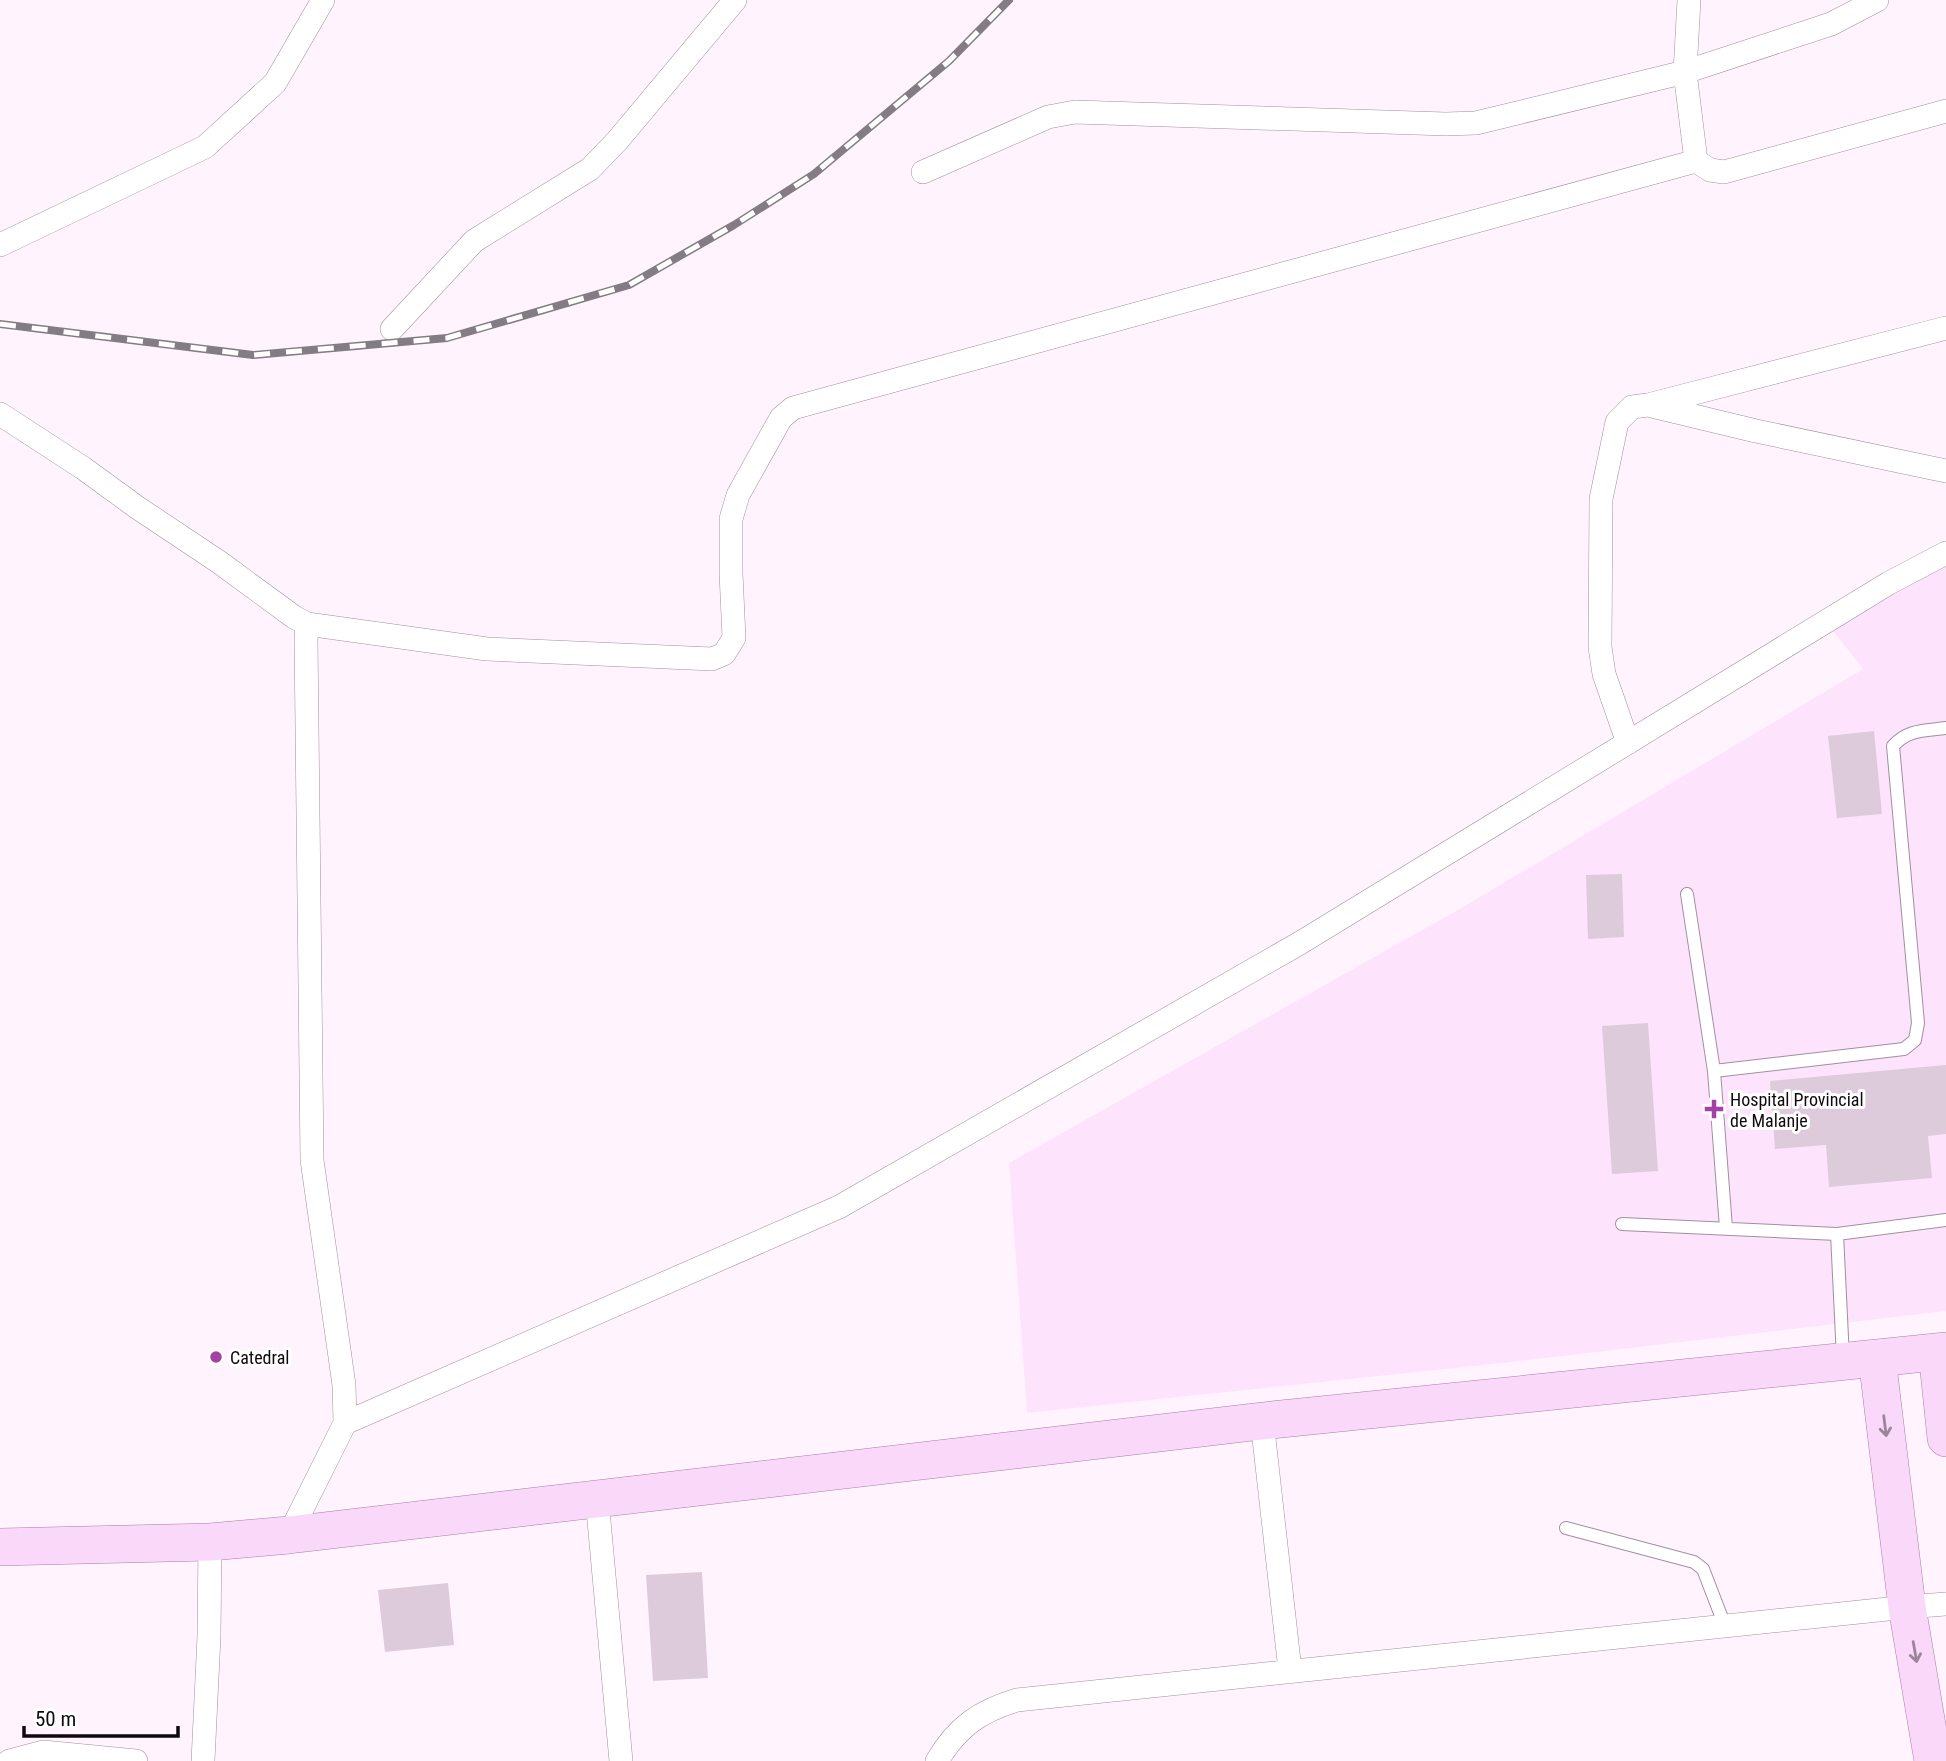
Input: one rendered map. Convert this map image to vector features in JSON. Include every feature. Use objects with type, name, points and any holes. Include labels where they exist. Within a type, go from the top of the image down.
[{"type":"main road","points":[[0,1547],[210,1542],[289,1535],[1262,1421],[1942,1351],[1946,1438]]},
{"type":"main road","points":[[1860,1360],[1933,1761]]},
{"type":"street","points":[[0,245],[205,147],[275,83],[323,0]]},
{"type":"street","points":[[391,329],[474,241],[590,169],[735,0]]},
{"type":"street","points":[[1689,0],[1685,72],[1696,161]]},
{"type":"street","points":[[923,172],[1048,117],[1075,112],[1433,124],[1476,123],[1685,72],[1831,24],[1877,0]]},
{"type":"street","points":[[0,414],[307,624],[487,649],[712,659],[724,654],[734,638],[732,519],[738,495],[781,418],[793,408],[1696,161],[1710,170],[1724,172],[1946,111]]},
{"type":"street","points":[[1628,743],[1604,674],[1600,647],[1601,499],[1617,422],[1632,407],[1946,328]]},
{"type":"street","points":[[1648,405],[1946,471]]},
{"type":"street","points":[[345,1423],[839,1207],[1300,943],[1889,583],[1946,553]]},
{"type":"street","points":[[289,1535],[345,1423],[344,1385],[312,1160],[307,624]]},
{"type":"street","points":[[1262,1421],[1290,1670]]},
{"type":"street","points":[[597,1499],[621,1761]]},
{"type":"street","points":[[204,1761],[210,1542]]},
{"type":"street","points":[[937,1761],[963,1727],[997,1706],[1017,1700],[1946,1604]]},
{"type":"street","points":[[9,1761],[43,1752],[136,1761]]},
{"type":"lane","points":[[1714,1071],[1904,1049],[1915,1040],[1919,1023],[1893,746],[1901,737],[1914,732],[1946,728]]},
{"type":"lane","points":[[1687,894],[1714,1071],[1726,1228]]},
{"type":"lane","points":[[1622,1224],[1837,1234],[1946,1220]]},
{"type":"lane","points":[[1837,1234],[1860,1360]]},
{"type":"lane","points":[[1566,1528],[1699,1565],[1703,1569],[1725,1626]]},
{"type":"shaded area","name":"Hospital Provincial de Malanje","points":[[1946,565],[1946,1311],[1503,1363],[1027,1413],[1009,1163],[1463,907],[1863,669],[1831,628]]},
{"type":"building","points":[[1874,731],[1882,814],[1837,818],[1828,736]]},
{"type":"building","points":[[1622,874],[1624,937],[1588,939],[1586,875]]},
{"type":"building","points":[[1648,1023],[1658,1171],[1612,1174],[1602,1026]]},
{"type":"building","points":[[1946,1065],[1946,1134],[1928,1136],[1932,1178],[1829,1187],[1826,1145],[1775,1149],[1770,1081]]},
{"type":"building","points":[[702,1572],[708,1678],[653,1681],[646,1575]]},
{"type":"building","points":[[448,1583],[454,1645],[385,1652],[378,1590]]},
{"type":"railway","points":[[0,324],[253,355],[447,338],[629,285],[734,225],[814,174],[949,61],[1009,0]]},
{"type":"place","name":"Hospital Provincial de Malanje","points":[[1714,1109]]},
{"type":"place","name":"Catedral","points":[[216,1357]]}]
